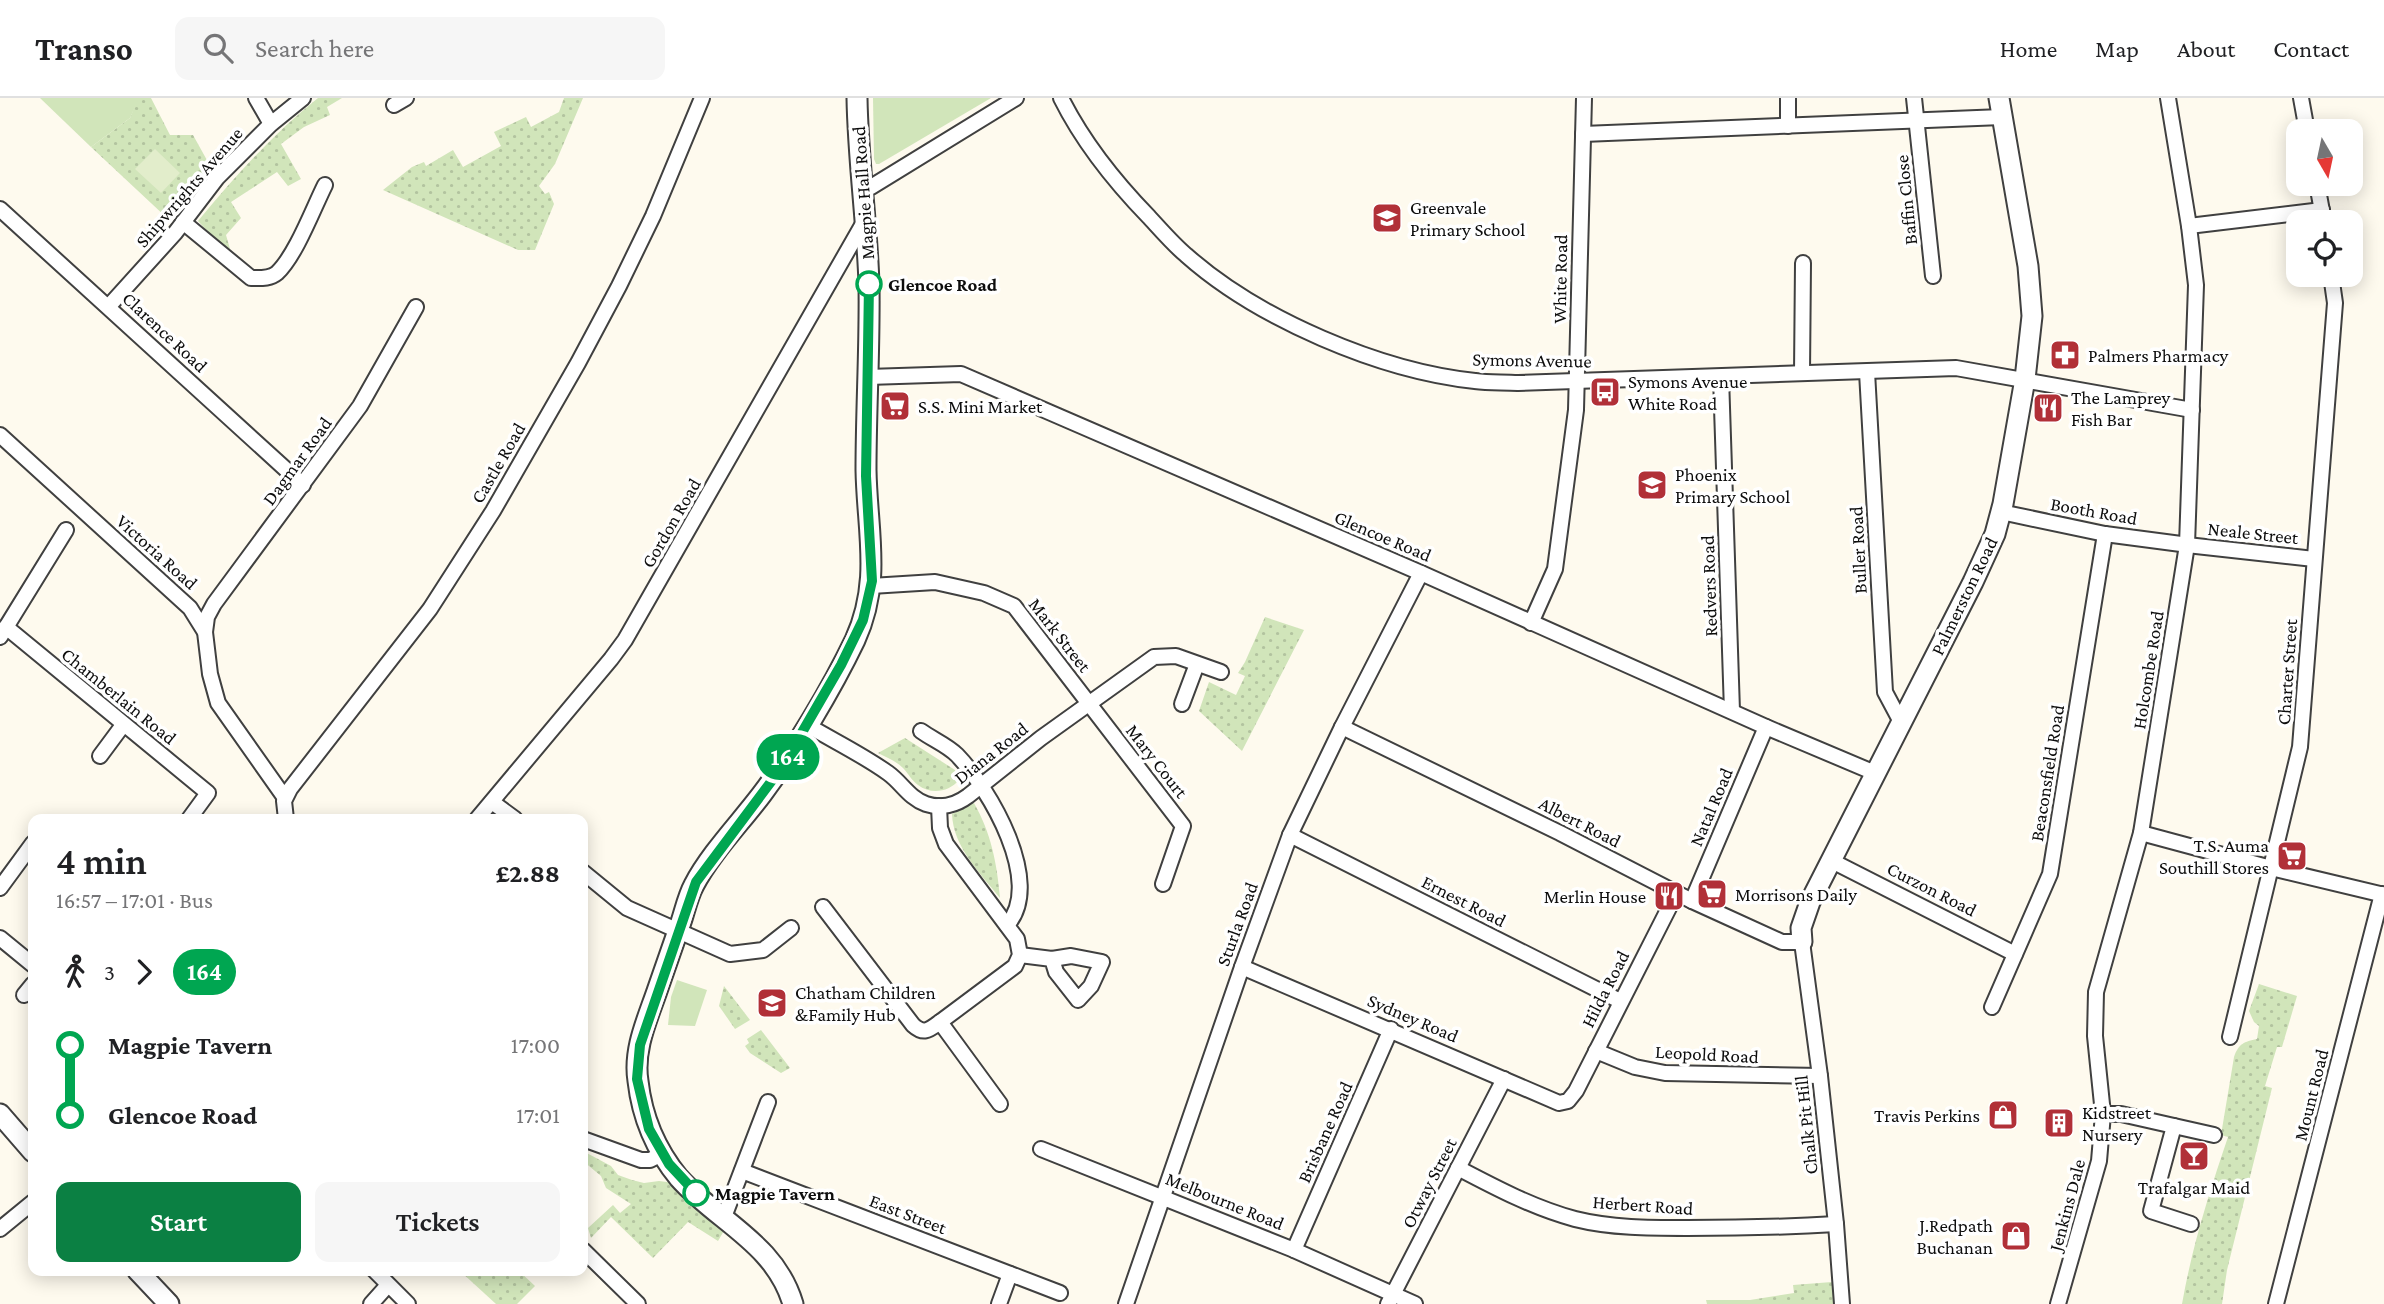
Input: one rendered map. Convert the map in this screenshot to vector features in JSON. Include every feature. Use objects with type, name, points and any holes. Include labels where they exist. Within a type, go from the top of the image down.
[{"type":"street","points":[[256,98],[271,124]]},
{"type":"street","name":"Shipwrights Avenue","points":[[109,306],[183,222],[217,178],[271,124],[303,98]]},
{"type":"street","name":"Castle Road","points":[[285,799],[298,778],[430,609],[492,511],[578,363],[619,286],[653,216],[702,98]]},
{"type":"street","name":"Magpie Hall Road","points":[[793,1304],[788,1287],[773,1265],[755,1245],[685,1184],[662,1154],[652,1137],[641,1101],[637,1062],[641,1038],[692,889],[782,767],[807,725],[856,637],[871,586],[866,476],[869,280],[861,188],[858,98]]},
{"type":"street","points":[[861,188],[871,187],[1016,98]]},
{"type":"street","name":"Symons Avenue","points":[[1060,98],[1103,165],[1132,200],[1185,255],[1239,295],[1306,332],[1386,361],[1475,381],[1576,381],[1956,368],[2192,410]]},
{"type":"street","name":"White Road","points":[[1531,623],[1557,561],[1574,422],[1584,98]]},
{"type":"street","points":[[1788,98],[1788,126]]},
{"type":"street","name":"Baffin Close","points":[[1914,98],[1933,276]]},
{"type":"street","name":"Holcombe Road","points":[[2103,1114],[2095,1037],[2096,992],[2141,833],[2184,545],[2196,285],[2168,98]]},
{"type":"street","points":[[2301,98],[2305,119]]},
{"type":"street","points":[[1583,134],[1917,121],[2000,107]]},
{"type":"street","name":"Palmerston Road","points":[[1802,942],[1801,928],[1805,914],[1982,564],[2001,512],[2032,326],[2031,293],[2000,107]]},
{"type":"street","points":[[183,222],[251,278],[264,279],[276,274],[292,253],[325,185]]},
{"type":"street","name":"Clarence Road","points":[[0,209],[303,485]]},
{"type":"street","points":[[2189,226],[2286,219]]},
{"type":"street","name":"Gordon Road","points":[[481,814],[625,640],[864,222]]},
{"type":"street","points":[[1802,373],[1803,263]]},
{"type":"street","name":"Charter Street","points":[[2230,1037],[2300,747],[2335,303],[2333,287]]},
{"type":"street","name":"Dagmar Road","points":[[205,632],[207,617],[215,604],[360,406],[416,307]]},
{"type":"street","name":"Buller Road","points":[[1867,372],[1885,692],[1902,722]]},
{"type":"street","name":"Glencoe Road","points":[[868,377],[961,374],[1875,773]]},
{"type":"street","name":"Redvers Road","points":[[1721,377],[1732,711]]},
{"type":"street","name":"Victoria Road","points":[[0,435],[190,608],[205,632],[210,674],[218,703],[285,799]]},
{"type":"street","name":"Booth Road","points":[[2001,512],[2105,534],[2184,545]]},
{"type":"street","points":[[3,632],[66,530]]},
{"type":"street","name":"Beaconsfield Road","points":[[1992,1007],[2050,874],[2105,534]]},
{"type":"street","name":"Neale Street","points":[[2184,545],[2315,559]]},
{"type":"street","name":"Sturla Road","points":[[1126,1304],[1290,835],[1421,573]]},
{"type":"street","name":"Mark Street","points":[[871,586],[944,583],[984,593],[1014,606],[1088,704]]},
{"type":"street","name":"Chamberlain Road","points":[[3,632],[208,793],[193,814]]},
{"type":"street","name":"Diana Road","points":[[939,806],[956,803],[982,785],[1041,738],[1154,657],[1175,656],[1221,672]]},
{"type":"street","points":[[1182,704],[1197,663]]},
{"type":"street","name":"Mary Court","points":[[1088,704],[1183,825],[1163,884]]},
{"type":"street","points":[[100,756],[123,725]]},
{"type":"street","points":[[807,725],[888,774],[913,798],[939,806],[940,828],[946,844],[1007,925],[1018,942],[1020,956],[1015,966],[940,1022],[926,1031],[921,1031],[913,1025],[823,907]]},
{"type":"street","name":"Albert Road","points":[[1342,727],[1560,832],[1676,894],[1782,943],[1802,942]]},
{"type":"street","name":"Natal Road","points":[[1692,901],[1766,727]]},
{"type":"street","points":[[920,732],[955,753],[982,785],[1007,834],[1017,871],[1018,906],[1007,925]]},
{"type":"street","points":[[285,799],[286,814]]},
{"type":"street","points":[[492,802],[508,814]]},
{"type":"street","points":[[2141,833],[2383,895]]},
{"type":"street","name":"Ernest Road","points":[[1290,835],[1620,1001]]},
{"type":"street","points":[[0,888],[28,850]]},
{"type":"street","name":"Curzon Road","points":[[1830,860],[2015,954]]},
{"type":"street","points":[[588,876],[627,908],[730,954],[763,950],[791,928]]},
{"type":"street","name":"Hilda Road","points":[[1568,1101],[1581,1082],[1676,894]]},
{"type":"street","name":"Mount Road","points":[[2276,1304],[2383,895]]},
{"type":"street","points":[[0,938],[28,961]]},
{"type":"street","name":"Chalk Pit Hill","points":[[1802,942],[1820,1076],[1842,1304]]},
{"type":"street","points":[[1020,956],[1052,959]]},
{"type":"street","name":"Sydney Road","points":[[1242,967],[1559,1103],[1568,1101]]},
{"type":"street","points":[[940,1022],[1000,1104]]},
{"type":"street","name":"Brisbane Road","points":[[1294,1250],[1391,1030]]},
{"type":"street","name":"Leopold Road","points":[[1596,1051],[1635,1067],[1665,1073],[1820,1076]]},
{"type":"street","name":"Otway Street","points":[[1390,1298],[1504,1079]]},
{"type":"street","points":[[724,1217],[768,1102]]},
{"type":"street","points":[[0,1114],[28,1146]]},
{"type":"street","points":[[2103,1114],[2119,1114],[2214,1135]]},
{"type":"street","name":"Jenkins Dale","points":[[2059,1304],[2096,1176],[2103,1114]]},
{"type":"street","points":[[2174,1126],[2151,1211],[2191,1224]]},
{"type":"street","points":[[588,1141],[641,1160],[650,1160],[662,1154]]},
{"type":"street","name":"Melbourne Road","points":[[1041,1149],[1294,1250],[1390,1298],[1415,1304]]},
{"type":"street","name":"Herbert Road","points":[[1458,1168],[1520,1200],[1596,1223],[1652,1228],[1763,1228],[1836,1224]]},
{"type":"street","name":"East Street","points":[[742,1171],[1060,1293]]},
{"type":"street","points":[[0,1229],[28,1206]]},
{"type":"street","points":[[588,1255],[638,1304]]},
{"type":"street","points":[[999,1304],[1010,1274]]},
{"type":"street","points":[[143,1276],[169,1304]]},
{"type":"street","points":[[380,1276],[408,1304]]},
{"type":"street","points":[[371,1304],[388,1285]]},
{"type":"green space","points":[[40,98],[139,98],[130,118],[91,147]]},
{"type":"green space","points":[[138,98],[151,98],[170,135],[193,135],[213,171],[197,183],[167,218],[91,147],[130,118]]},
{"type":"green space","points":[[318,98],[342,98],[327,107],[330,115],[304,127],[281,144],[301,179],[288,186],[277,172],[231,202],[241,218],[226,235],[230,249],[227,252],[198,221],[255,156]]},
{"type":"green space","points":[[564,98],[583,98],[555,164],[539,186],[545,194],[549,192],[554,204],[535,250],[518,250],[383,190],[412,167],[424,162],[426,166],[453,150],[463,167],[501,146],[494,132],[526,117],[531,127],[559,112]]},
{"type":"green space","points":[[873,98],[991,98],[876,164]]},
{"type":"green space","points":[[155,149],[180,173],[161,193],[135,169]]},
{"type":"green space","points":[[1265,617],[1304,630],[1242,751],[1199,711],[1209,682],[1236,695],[1245,676],[1238,673]]},
{"type":"green space","points":[[905,738],[955,770],[959,780],[945,789],[928,790],[916,783],[897,763],[878,753]]},
{"type":"green space","points":[[974,803],[992,849],[1000,898],[969,859],[957,838],[952,814]]},
{"type":"green space","points":[[677,980],[707,990],[695,1026],[668,1025],[671,997]]},
{"type":"green space","points":[[2259,984],[2297,996],[2282,1047],[2277,1047],[2265,1086],[2272,1088],[2227,1270],[2222,1304],[2182,1304],[2202,1220],[2228,1137],[2221,1135],[2234,1057],[2242,1044],[2257,1039],[2259,1026],[2249,1011]]},
{"type":"green space","points":[[724,986],[750,1020],[735,1029],[719,1006]]},
{"type":"green space","points":[[761,1030],[790,1068],[781,1073],[750,1053],[745,1046],[749,1043],[747,1039]]},
{"type":"green space","points":[[588,1154],[611,1166],[618,1175],[632,1180],[644,1183],[674,1183],[725,1229],[718,1241],[688,1222],[653,1258],[611,1217],[591,1238],[588,1228],[613,1205],[620,1213],[631,1204],[606,1188],[601,1176],[588,1165]]},
{"type":"green space","points":[[465,1276],[524,1276],[535,1286],[517,1304],[496,1304]]},
{"type":"green space","points":[[1832,1282],[1835,1304],[1707,1304],[1706,1300],[1750,1300],[1794,1293],[1793,1285]]},
{"type":"bus line","name":"164","points":[[696,1193],[669,1164],[649,1129],[637,1079],[640,1045],[696,882],[782,767],[853,644],[863,620],[872,581],[866,476],[869,284]]},
{"type":"place","name":"Greenvale Primary School","points":[[1387,218]]},
{"type":"place","name":"Glencoe Road","points":[[869,284]]},
{"type":"place","name":"Palmers Pharmacy","points":[[2065,355]]},
{"type":"place","name":"Symons Avenue White Road","points":[[1605,392]]},
{"type":"place","name":"S.S. Mini Market","points":[[895,406]]},
{"type":"place","name":"The Lamprey Fish Bar","points":[[2048,408]]},
{"type":"place","name":"Phoenix Primary School","points":[[1652,485]]},
{"type":"place","name":"T.S. Auma Southill Stores","points":[[2292,856]]},
{"type":"place","name":"Morrisons Daily","points":[[1712,894]]},
{"type":"place","name":"Merlin House","points":[[1669,896]]},
{"type":"place","name":"Chatham Children &Family Hub","points":[[772,1003]]},
{"type":"place","name":"Travis Perkins","points":[[2003,1115]]},
{"type":"place","name":"Kidstreet Nursery","points":[[2059,1123]]},
{"type":"place","name":"Trafalgar Maid","points":[[2194,1156]]},
{"type":"place","name":"Magpie Tavern","points":[[696,1193]]},
{"type":"place","name":"J.Redpath Buchanan","points":[[2016,1236]]}]
